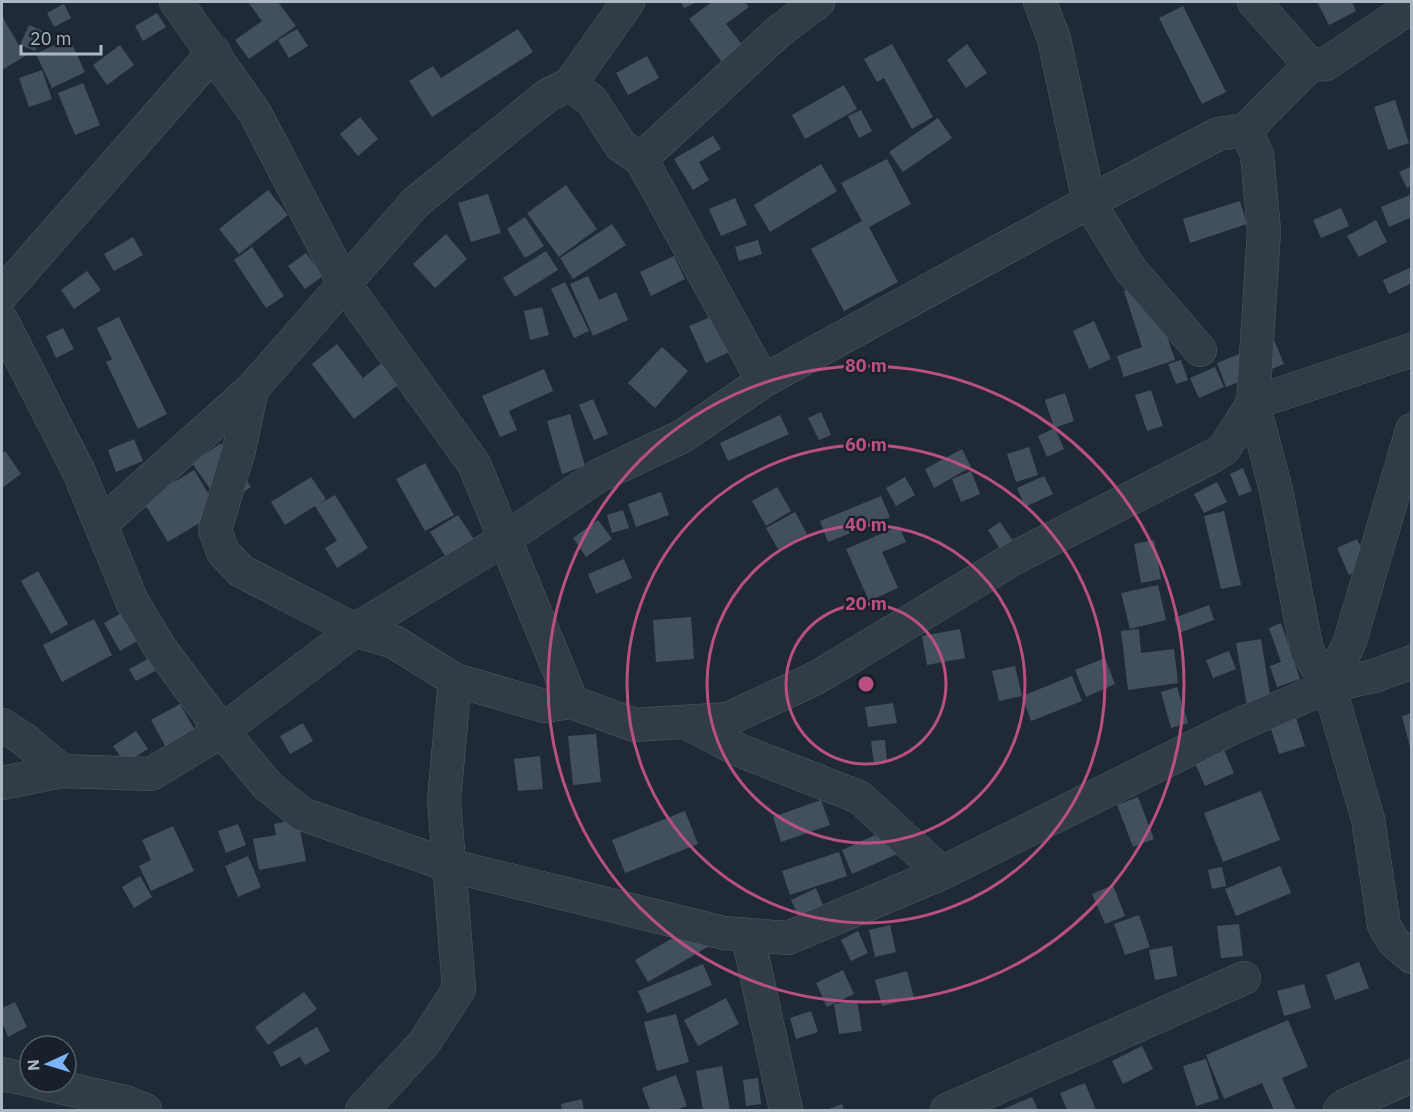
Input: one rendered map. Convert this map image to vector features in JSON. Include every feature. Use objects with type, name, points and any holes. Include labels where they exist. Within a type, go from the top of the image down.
[{"type":"street","points":[[176,2],[214,52],[255,113],[344,282],[474,464],[572,702]]},
{"type":"street","points":[[101,525],[252,389],[416,202],[548,95],[570,84],[628,2]]},
{"type":"street","points":[[640,159],[778,32],[819,2]]},
{"type":"street","points":[[1040,2],[1054,39],[1089,202],[1130,269],[1200,350]]},
{"type":"street","points":[[1254,2],[1310,65]]},
{"type":"street","points":[[2,783],[62,771],[151,774],[222,731],[355,630],[505,539],[598,476],[683,435],[763,381],[1089,202],[1218,134],[1246,130],[1310,65],[1326,64],[1412,6]]},
{"type":"street","points":[[2,294],[214,52]]},
{"type":"street","points":[[570,84],[592,101],[621,146],[640,159],[763,381]]},
{"type":"street","points":[[1246,130],[1257,155],[1264,231],[1253,403],[1275,490],[1308,651],[1329,686],[1368,819],[1384,925],[1393,941],[1412,957]]},
{"type":"street","points":[[2,321],[79,472],[132,601],[160,648],[222,731],[267,785],[302,814],[448,865],[748,937],[788,938],[942,873],[1234,727],[1329,686],[1374,676],[1412,662]]},
{"type":"street","points":[[252,389],[239,450],[215,530],[223,552],[241,571],[355,630],[394,642],[455,680],[544,706],[572,702],[634,725],[728,719],[816,678],[1018,556],[1208,460],[1224,449],[1253,403],[1412,350]]},
{"type":"street","points":[[1329,686],[1350,640],[1412,430]]},
{"type":"street","points":[[362,1110],[424,1043],[459,989],[444,800],[455,680]]},
{"type":"street","points":[[685,722],[741,751],[860,798],[942,873]]},
{"type":"street","points":[[2,725],[25,740],[62,771]]},
{"type":"street","points":[[748,937],[786,1110]]},
{"type":"street","points":[[947,1110],[1244,978]]},
{"type":"street","points":[[2,1074],[18,1077]]},
{"type":"street","points":[[1340,1110],[1346,1105],[1412,1076]]},
{"type":"street","points":[[78,1091],[125,1102],[145,1110]]},
{"type":"building","points":[[248,2],[278,2],[296,26],[249,59],[235,40],[262,21]]},
{"type":"building","points":[[681,2],[697,2],[684,8]]},
{"type":"building","points":[[712,2],[745,2],[749,7],[726,24],[743,46],[722,62],[689,19]]},
{"type":"building","points":[[1317,2],[1352,2],[1356,11],[1329,25]]},
{"type":"building","points":[[64,4],[71,18],[54,27],[47,13]]},
{"type":"building","points":[[1183,6],[1226,92],[1202,104],[1159,18]]},
{"type":"building","points":[[157,13],[166,27],[143,41],[135,26]]},
{"type":"building","points":[[2,16],[25,56],[2,70]]},
{"type":"building","points":[[29,25],[43,31],[35,51],[20,45]]},
{"type":"building","points":[[297,29],[308,46],[289,58],[278,40]]},
{"type":"building","points":[[518,29],[533,52],[432,117],[409,81],[433,66],[441,78]]},
{"type":"building","points":[[69,38],[85,72],[52,88],[36,54]]},
{"type":"building","points":[[892,44],[933,117],[912,129],[884,78],[877,82],[864,59]]},
{"type":"building","points":[[967,44],[987,73],[966,88],[947,60]]},
{"type":"building","points":[[120,45],[134,65],[107,85],[93,65]]},
{"type":"building","points":[[647,56],[659,78],[628,95],[616,73]]},
{"type":"building","points":[[42,70],[52,99],[29,107],[19,78]]},
{"type":"building","points":[[83,83],[100,125],[75,135],[58,93]]},
{"type":"building","points":[[844,85],[857,109],[805,139],[792,115]]},
{"type":"building","points":[[1395,100],[1409,143],[1388,150],[1374,107]]},
{"type":"building","points":[[861,110],[872,131],[859,138],[848,116]]},
{"type":"building","points":[[360,117],[378,139],[358,156],[340,134]]},
{"type":"building","points":[[938,118],[952,138],[903,172],[889,152]]},
{"type":"building","points":[[713,136],[721,149],[699,162],[709,180],[693,190],[674,159]]},
{"type":"building","points":[[887,159],[911,204],[869,227],[898,282],[844,311],[811,249],[862,221],[841,183]]},
{"type":"building","points":[[821,164],[837,191],[770,232],[754,205]]},
{"type":"building","points":[[1412,166],[1412,186],[1407,188],[1399,172]]},
{"type":"building","points":[[566,185],[597,229],[559,257],[527,213]]},
{"type":"building","points":[[268,190],[288,215],[239,254],[219,229]]},
{"type":"building","points":[[488,194],[501,233],[471,242],[458,203]]},
{"type":"building","points":[[1412,194],[1412,217],[1389,227],[1381,207]]},
{"type":"building","points":[[735,198],[747,225],[721,236],[709,209]]},
{"type":"building","points":[[1240,201],[1247,224],[1190,243],[1183,219]]},
{"type":"building","points":[[1341,208],[1349,226],[1321,238],[1313,220]]},
{"type":"building","points":[[525,217],[544,246],[525,258],[507,229]]},
{"type":"building","points":[[1376,220],[1387,242],[1359,257],[1347,236]]},
{"type":"building","points":[[612,224],[626,245],[573,279],[560,258]]},
{"type":"building","points":[[446,234],[467,259],[435,288],[413,264]]},
{"type":"building","points":[[133,237],[143,255],[114,271],[104,254]]},
{"type":"building","points":[[758,240],[762,254],[739,261],[735,247]]},
{"type":"building","points":[[252,247],[284,296],[266,308],[234,260]]},
{"type":"building","points":[[546,251],[558,270],[515,297],[503,278]]},
{"type":"building","points":[[306,253],[323,276],[305,289],[288,266]]},
{"type":"building","points":[[674,256],[685,279],[651,296],[640,272]]},
{"type":"building","points":[[1412,267],[1412,283],[1389,294],[1383,280]]},
{"type":"building","points":[[87,271],[101,290],[74,309],[61,290]]},
{"type":"building","points":[[588,276],[599,300],[616,292],[628,320],[593,336],[570,284]]},
{"type":"building","points":[[565,282],[589,331],[574,338],[551,289]]},
{"type":"building","points":[[1149,283],[1175,360],[1124,377],[1117,356],[1142,347],[1124,291]]},
{"type":"building","points":[[542,307],[549,335],[530,340],[524,311]]},
{"type":"building","points":[[713,316],[729,352],[706,363],[689,326]]},
{"type":"building","points":[[119,317],[167,414],[138,429],[106,362],[112,359],[97,328]]},
{"type":"building","points":[[1094,321],[1111,359],[1089,369],[1073,331]]},
{"type":"building","points":[[63,328],[74,349],[56,358],[46,336]]},
{"type":"building","points":[[1274,340],[1284,364],[1226,387],[1217,363]]},
{"type":"building","points":[[337,344],[363,378],[383,362],[399,384],[354,419],[312,364]]},
{"type":"building","points":[[662,347],[688,371],[655,408],[628,383]]},
{"type":"building","points":[[1181,360],[1188,380],[1176,384],[1168,364]]},
{"type":"building","points":[[1215,367],[1224,387],[1199,398],[1190,378]]},
{"type":"building","points":[[544,369],[553,391],[509,411],[517,430],[500,437],[482,396]]},
{"type":"building","points":[[1151,390],[1163,426],[1147,431],[1135,395]]},
{"type":"building","points":[[1065,393],[1074,421],[1054,428],[1045,400]]},
{"type":"building","points":[[593,399],[608,434],[594,440],[579,405]]},
{"type":"building","points":[[821,412],[831,435],[819,440],[808,418]]},
{"type":"building","points":[[570,414],[585,466],[562,474],[547,421]]},
{"type":"building","points":[[780,415],[789,434],[728,461],[720,443]]},
{"type":"building","points":[[1055,428],[1064,449],[1047,457],[1038,436]]},
{"type":"building","points":[[134,439],[143,461],[116,472],[108,450]]},
{"type":"building","points":[[221,443],[251,487],[222,506],[192,463]]},
{"type":"building","points":[[1029,447],[1038,475],[1016,482],[1007,454]]},
{"type":"building","points":[[962,449],[971,467],[934,488],[925,469]]},
{"type":"building","points":[[5,451],[21,474],[2,488],[2,454]]},
{"type":"building","points":[[425,463],[454,515],[425,531],[396,479]]},
{"type":"building","points":[[1243,468],[1252,491],[1239,496],[1230,474]]},
{"type":"building","points":[[194,470],[219,511],[168,542],[143,501]]},
{"type":"building","points":[[971,471],[980,494],[961,502],[952,479]]},
{"type":"building","points":[[1044,476],[1053,494],[1025,507],[1017,488]]},
{"type":"building","points":[[311,477],[326,499],[318,505],[335,495],[368,548],[337,568],[325,548],[337,541],[315,506],[285,525],[271,502]]},
{"type":"building","points":[[905,477],[915,495],[896,506],[886,488]]},
{"type":"building","points":[[1217,482],[1227,502],[1204,513],[1194,494]]},
{"type":"building","points":[[777,487],[791,511],[766,526],[752,501]]},
{"type":"building","points":[[661,492],[669,515],[636,527],[628,504]]},
{"type":"building","points":[[881,496],[890,517],[828,542],[820,521]]},
{"type":"building","points":[[623,510],[629,528],[612,533],[607,515]]},
{"type":"building","points":[[1224,511],[1241,585],[1221,589],[1204,516]]},
{"type":"building","points":[[795,512],[807,534],[778,549],[766,528]]},
{"type":"building","points":[[458,515],[475,541],[447,559],[430,532]]},
{"type":"building","points":[[598,520],[612,539],[586,557],[573,538]]},
{"type":"building","points":[[1000,522],[1013,541],[1000,549],[988,530]]},
{"type":"building","points":[[899,526],[906,542],[882,552],[898,588],[869,601],[846,549]]},
{"type":"building","points":[[1357,539],[1370,566],[1349,575],[1337,548]]},
{"type":"building","points":[[1154,540],[1161,579],[1141,583],[1134,544]]},
{"type":"building","points":[[624,559],[632,578],[596,594],[588,574]]},
{"type":"building","points":[[38,571],[68,624],[51,634],[21,581]]},
{"type":"building","points":[[1158,585],[1166,620],[1130,629],[1121,593]]},
{"type":"building","points":[[1209,605],[1214,620],[1179,633],[1174,618]]},
{"type":"building","points":[[125,611],[141,639],[120,651],[104,623]]},
{"type":"building","points":[[691,617],[694,659],[656,662],[653,620]]},
{"type":"building","points":[[94,619],[112,655],[62,682],[43,645]]},
{"type":"building","points":[[1281,623],[1300,679],[1277,687],[1270,666],[1281,662],[1269,628]]},
{"type":"building","points":[[960,629],[965,658],[927,665],[922,636]]},
{"type":"building","points":[[1139,629],[1141,653],[1174,649],[1178,683],[1128,690],[1121,631]]},
{"type":"building","points":[[1261,639],[1271,701],[1247,706],[1236,643]]},
{"type":"building","points":[[1229,651],[1236,669],[1213,678],[1206,660]]},
{"type":"building","points":[[1105,658],[1115,684],[1086,697],[1075,670]]},
{"type":"building","points":[[148,659],[155,671],[136,681],[129,669]]},
{"type":"building","points":[[1015,666],[1022,696],[999,701],[992,671]]},
{"type":"building","points":[[1072,676],[1082,701],[1031,721],[1022,696]]},
{"type":"building","points":[[1177,687],[1188,723],[1171,728],[1161,692]]},
{"type":"building","points":[[893,703],[897,723],[868,727],[865,707]]},
{"type":"building","points":[[180,704],[197,734],[168,751],[151,720]]},
{"type":"building","points":[[1412,713],[1412,751],[1411,751],[1402,716]]},
{"type":"building","points":[[1296,718],[1305,746],[1279,754],[1270,726]]},
{"type":"building","points":[[303,723],[313,741],[290,754],[280,736]]},
{"type":"building","points":[[136,731],[148,749],[125,763],[113,746]]},
{"type":"building","points":[[596,734],[601,782],[573,785],[568,736]]},
{"type":"building","points":[[885,740],[887,762],[874,764],[871,741]]},
{"type":"building","points":[[1224,750],[1234,773],[1205,786],[1195,763]]},
{"type":"building","points":[[540,756],[543,789],[518,791],[514,759]]},
{"type":"building","points":[[1261,791],[1280,840],[1223,862],[1204,813]]},
{"type":"building","points":[[1138,797],[1154,839],[1133,847],[1117,805]]},
{"type":"building","points":[[821,800],[830,825],[781,842],[773,817]]},
{"type":"building","points":[[685,811],[698,844],[625,873],[612,840]]},
{"type":"building","points":[[298,819],[306,861],[259,870],[253,839],[276,835],[274,824]]},
{"type":"building","points":[[238,824],[246,845],[226,853],[218,831]]},
{"type":"building","points":[[173,826],[194,871],[151,891],[139,866],[151,860],[142,840]]},
{"type":"building","points":[[886,830],[897,854],[852,874],[842,850]]},
{"type":"building","points":[[839,852],[847,876],[790,895],[782,871]]},
{"type":"building","points":[[248,856],[261,887],[238,897],[225,866]]},
{"type":"building","points":[[1280,866],[1291,893],[1236,916],[1225,889]]},
{"type":"building","points":[[1222,867],[1226,886],[1212,889],[1208,870]]},
{"type":"building","points":[[140,876],[152,897],[134,908],[122,887]]},
{"type":"building","points":[[1113,885],[1125,916],[1105,924],[1092,894]]},
{"type":"building","points":[[816,888],[824,908],[800,920],[791,900]]},
{"type":"building","points":[[1139,915],[1150,947],[1125,955],[1114,924]]},
{"type":"building","points":[[698,923],[711,945],[648,982],[635,960]]},
{"type":"building","points":[[1239,924],[1243,956],[1221,958],[1217,926]]},
{"type":"building","points":[[890,925],[896,952],[875,957],[869,930]]},
{"type":"building","points":[[858,931],[868,953],[851,961],[841,940]]},
{"type":"building","points":[[1172,946],[1177,976],[1155,980],[1149,950]]},
{"type":"building","points":[[1359,962],[1369,988],[1335,1000],[1326,975]]},
{"type":"building","points":[[703,964],[712,985],[647,1013],[638,991]]},
{"type":"building","points":[[843,970],[854,994],[827,1007],[816,983]]},
{"type":"building","points":[[907,971],[914,998],[882,1006],[875,980]]},
{"type":"building","points":[[1304,984],[1311,1008],[1284,1016],[1277,991]]},
{"type":"building","points":[[304,992],[317,1009],[268,1045],[255,1027]]},
{"type":"building","points":[[726,998],[739,1024],[698,1046],[684,1020]]},
{"type":"building","points":[[857,1000],[862,1031],[839,1034],[834,1004]]},
{"type":"building","points":[[15,1002],[27,1027],[8,1037],[2,1022],[2,1008]]},
{"type":"building","points":[[811,1011],[818,1032],[796,1039],[790,1018]]},
{"type":"building","points":[[676,1014],[689,1062],[657,1071],[644,1022]]},
{"type":"building","points":[[1288,1020],[1308,1067],[1282,1078],[1296,1110],[1274,1110],[1262,1083],[1224,1099],[1206,1055]]},
{"type":"building","points":[[317,1027],[330,1051],[305,1065],[300,1057],[281,1067],[273,1052]]},
{"type":"building","points":[[1142,1046],[1153,1069],[1123,1084],[1112,1061]]},
{"type":"building","points":[[1206,1059],[1219,1099],[1196,1106],[1183,1066]]},
{"type":"building","points":[[722,1066],[730,1110],[703,1110],[696,1071]]},
{"type":"building","points":[[676,1075],[687,1106],[675,1110],[650,1110],[642,1088]]},
{"type":"building","points":[[758,1078],[761,1104],[746,1106],[743,1080]]},
{"type":"building","points":[[1085,1083],[1096,1110],[1067,1110],[1060,1093]]},
{"type":"building","points":[[1032,1097],[1038,1110],[1001,1110]]},
{"type":"building","points":[[582,1099],[584,1110],[562,1110],[561,1104]]},
{"type":"building","points":[[842,1104],[844,1110],[826,1110]]}]
